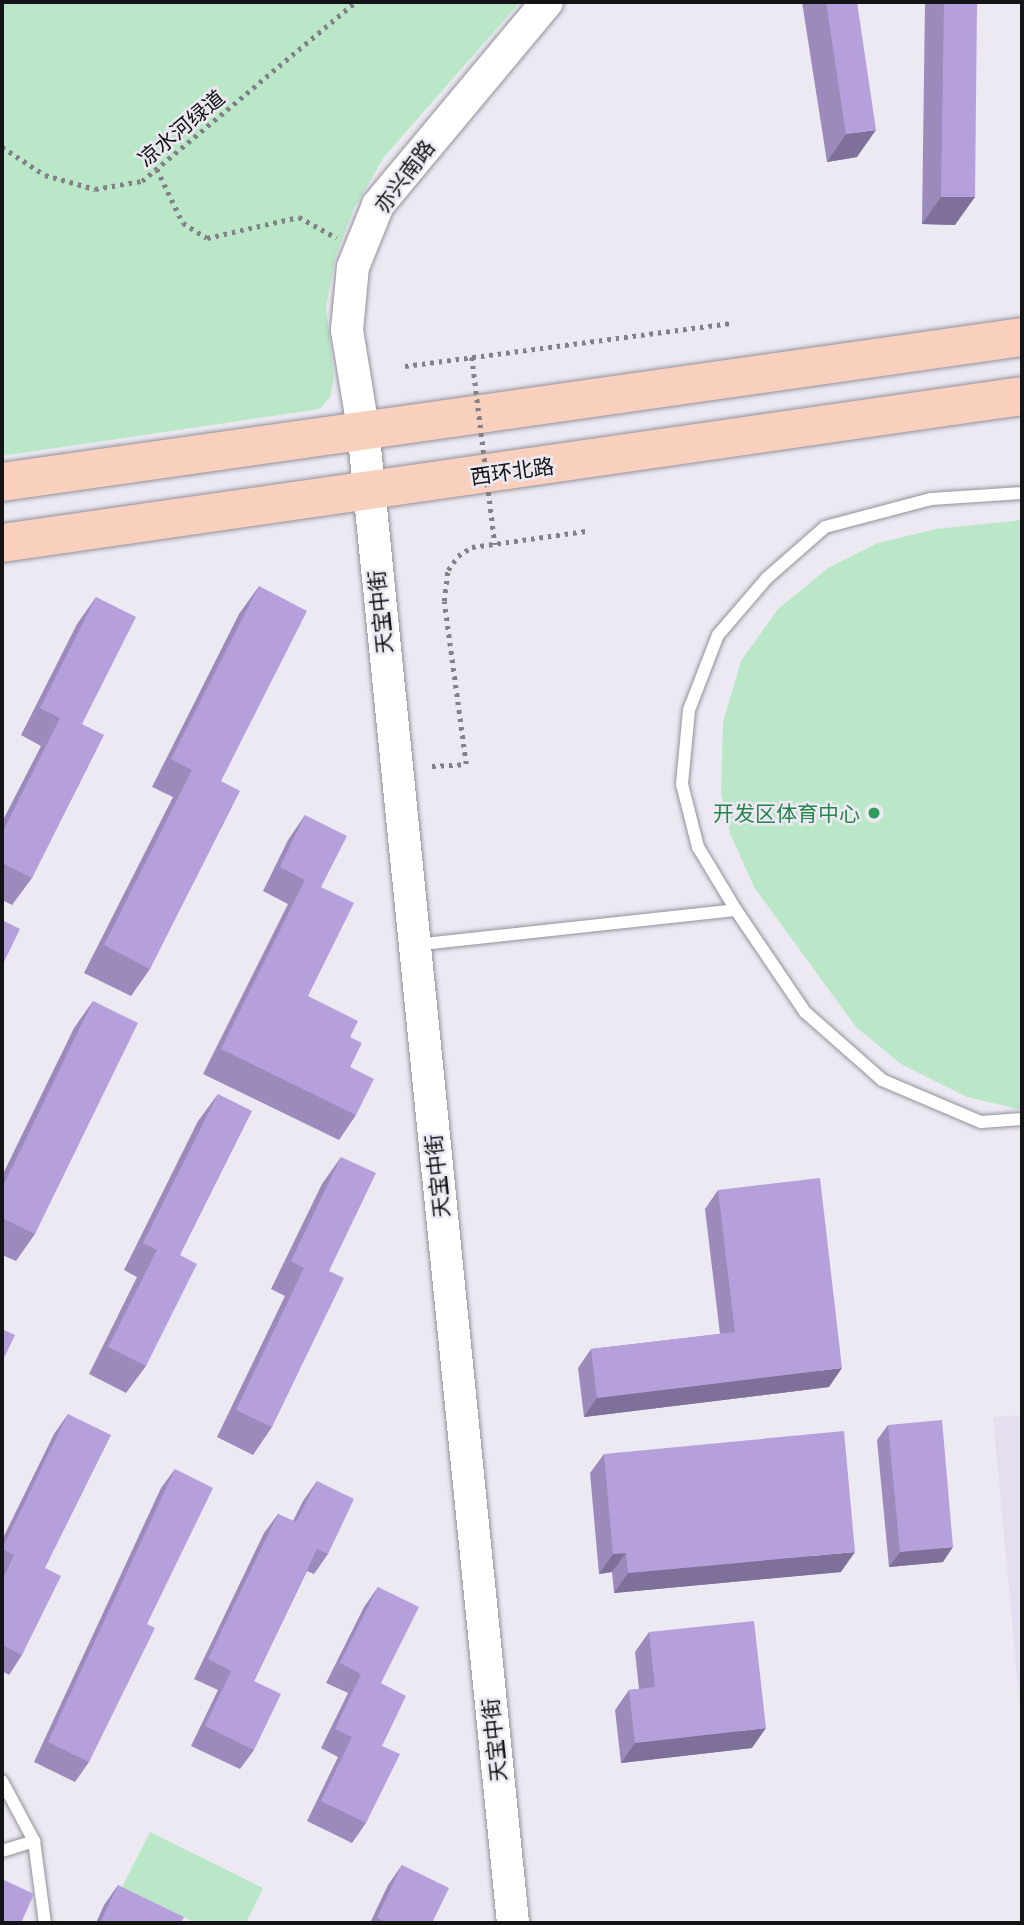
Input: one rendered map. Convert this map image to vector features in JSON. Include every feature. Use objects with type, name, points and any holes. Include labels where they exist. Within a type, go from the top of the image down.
[{"type":"main road","points":[[2,482],[363,428],[1022,337]]},
{"type":"main road","name":"西环北路","points":[[2,543],[1022,396]]},
{"type":"street","name":"亦兴南路","points":[[363,428],[347,330],[353,267],[378,205],[547,2]]},
{"type":"street","name":"天宝中街","points":[[363,428],[513,1923]]},
{"type":"lane","points":[[1022,492],[930,499],[825,527],[767,578],[718,635],[689,710],[682,784],[698,847],[736,910],[805,1012],[882,1080],[981,1122],[1022,1119]]},
{"type":"lane","points":[[414,945],[736,910]]},
{"type":"lane","points":[[2,1781],[34,1841],[45,1923]]},
{"type":"lane","points":[[2,1851],[34,1841]]},
{"type":"path","name":"凉水河绿道","points":[[2,147],[45,175],[94,189],[142,181],[355,2]]},
{"type":"path","points":[[157,169],[183,223],[207,238],[299,217],[359,250]]},
{"type":"path","points":[[405,366],[731,323]]},
{"type":"path","points":[[472,357],[495,545]]},
{"type":"path","points":[[432,766],[466,764],[444,585],[458,556],[472,547],[586,531]]},
{"type":"shaded area","points":[[1022,1415],[1022,1730],[993,1417]]},
{"type":"green space","points":[[2,2],[520,2],[384,157],[354,208],[335,258],[326,307],[334,378],[330,397],[320,409],[2,456]]},
{"type":"green space","name":"开发区体育中心","points":[[1022,520],[1022,1110],[967,1097],[901,1064],[856,1027],[754,887],[730,833],[721,793],[723,722],[741,661],[778,609],[828,568],[878,543],[936,529]]},
{"type":"green space","points":[[150,1832],[263,1888],[246,1923],[196,1923],[122,1887]]},
{"type":"building","points":[[826,2],[857,2],[876,130],[846,134]]},
{"type":"building","points":[[944,2],[977,2],[975,197],[941,197]]},
{"type":"building","points":[[259,586],[307,611],[221,781],[240,791],[150,969],[104,945],[192,770],[171,759]]},
{"type":"building","points":[[96,597],[136,617],[82,724],[104,735],[32,878],[2,863],[2,833],[60,718],[40,708]]},
{"type":"building","points":[[305,815],[347,836],[321,887],[354,903],[308,996],[358,1021],[350,1037],[362,1043],[350,1067],[374,1079],[356,1115],[221,1049],[305,880],[280,867]]},
{"type":"building","points":[[2,920],[20,929],[2,966]]},
{"type":"building","points":[[93,1001],[138,1023],[35,1234],[2,1218],[2,1188]]},
{"type":"building","points":[[218,1094],[252,1111],[180,1255],[197,1264],[146,1366],[108,1347],[157,1250],[143,1243]]},
{"type":"building","points":[[341,1157],[376,1173],[329,1271],[344,1278],[272,1427],[236,1410],[304,1268],[291,1261]]},
{"type":"building","points":[[820,1178],[842,1368],[597,1398],[591,1349],[735,1332],[718,1190]]},
{"type":"building","points":[[2,1329],[15,1335],[2,1362]]},
{"type":"building","points":[[68,1414],[111,1435],[45,1568],[61,1576],[22,1655],[2,1645],[2,1581],[14,1555],[2,1549]]},
{"type":"building","points":[[942,1420],[953,1547],[900,1552],[888,1425]]},
{"type":"building","points":[[844,1431],[855,1552],[628,1573],[626,1553],[613,1554],[604,1454]]},
{"type":"building","points":[[175,1469],[213,1488],[147,1624],[155,1628],[89,1762],[48,1742]]},
{"type":"building","points":[[317,1481],[354,1499],[328,1554],[317,1549],[254,1681],[281,1694],[254,1750],[205,1726],[231,1671],[208,1659],[278,1514],[296,1522]]},
{"type":"building","points":[[378,1587],[419,1607],[381,1683],[406,1696],[382,1746],[400,1754],[366,1823],[321,1801],[352,1737],[335,1729],[361,1674],[340,1663]]},
{"type":"building","points":[[754,1621],[766,1728],[635,1743],[629,1690],[655,1687],[649,1632]]},
{"type":"building","points":[[402,1865],[449,1888],[432,1923],[388,1923],[377,1918]]},
{"type":"building","points":[[2,1879],[34,1894],[21,1923],[2,1923]]},
{"type":"building","points":[[118,1885],[184,1917],[181,1923],[100,1923]]},
{"type":"place","name":"开发区体育中心","points":[[874,813]]}]
